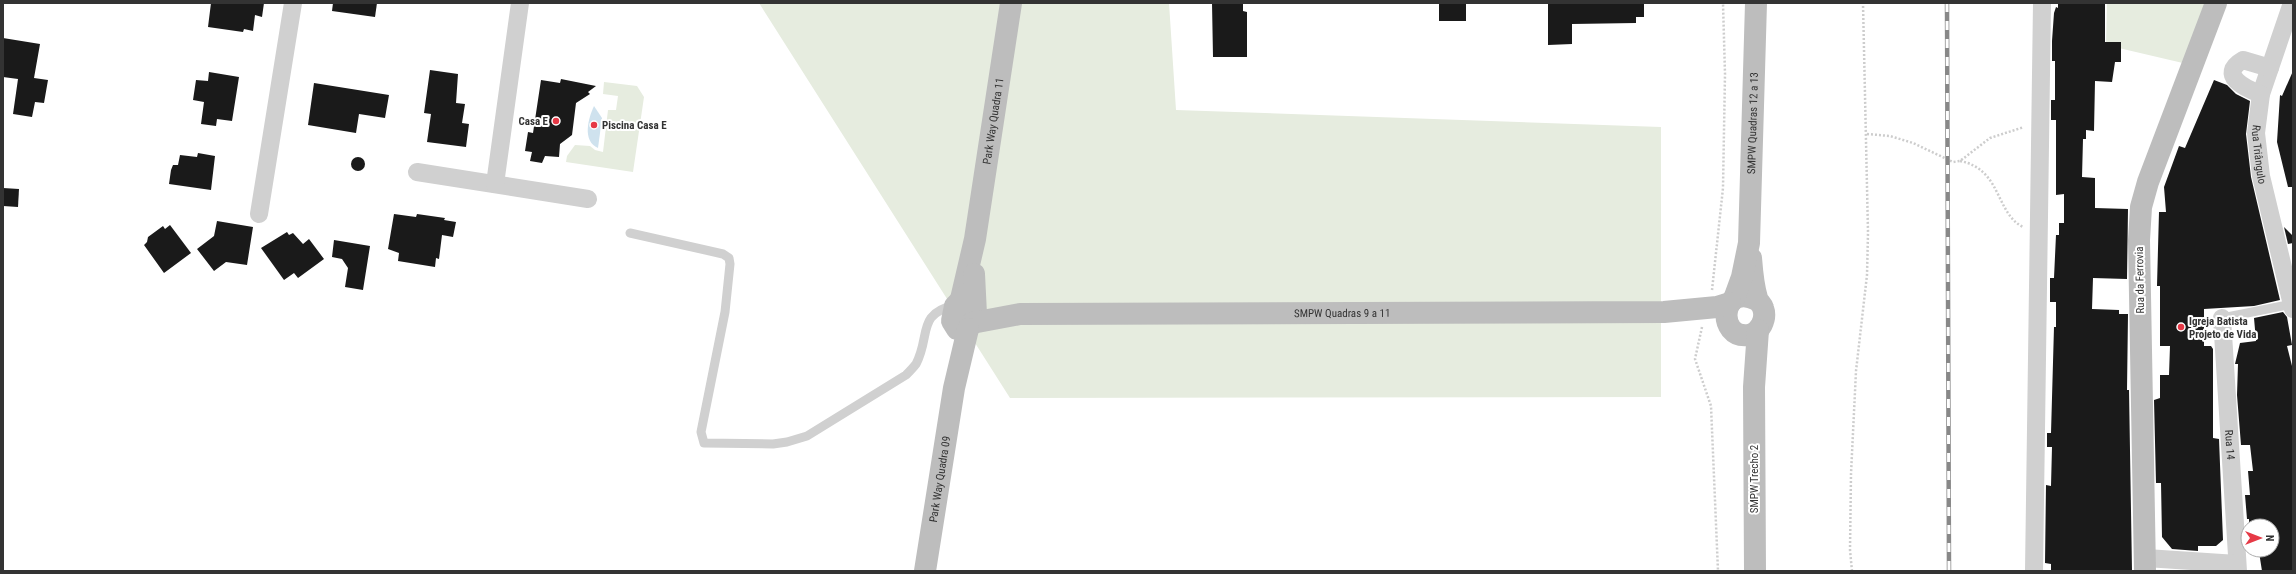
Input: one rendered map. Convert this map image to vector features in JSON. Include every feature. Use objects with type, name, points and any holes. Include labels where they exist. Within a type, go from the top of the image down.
[{"type":"street","points":[[259,214],[293,3]]},
{"type":"street","points":[[495,184],[520,3]]},
{"type":"street","name":"Park Way Quadra 11","points":[[966,312],[975,239],[1011,3]]},
{"type":"street","name":"SMPW Quadras 12 a 13","points":[[1732,301],[1742,277],[1748,243],[1756,3]]},
{"type":"street","points":[[2034,571],[2042,3]]},
{"type":"street","name":"Rua da Ferrovia","points":[[2146,565],[2139,240],[2141,207],[2165,133],[2216,3]]},
{"type":"street","name":"Rua Triângulo","points":[[2292,3],[2260,94],[2256,148],[2261,176],[2293,306]]},
{"type":"street","points":[[2260,94],[2240,85],[2235,79],[2233,72],[2236,64],[2243,60],[2270,68]]},
{"type":"street","points":[[417,172],[588,199]]},
{"type":"street","name":"SMPW Quadras 12 a 13","points":[[1748,243],[1757,300]]},
{"type":"street","points":[[1742,296],[1750,296],[1757,300],[1764,309],[1764,320],[1742,330],[1726,320],[1726,311],[1732,301],[1742,296]]},
{"type":"street","name":"SMPW Quadras 9 a 11","points":[[966,312],[1020,314],[1664,312],[1706,308],[1732,301]]},
{"type":"street","name":"Park Way Quadra 09","points":[[925,571],[966,312]]},
{"type":"street","name":"SMPW Quadras 9 a 11","points":[[1664,312],[1742,330]]},
{"type":"street","name":"Rua 14","points":[[2222,318],[2237,568]]},
{"type":"street","name":"SMPW Trecho 2","points":[[1742,330],[1754,386],[1755,571]]},
{"type":"street","points":[[2146,565],[2237,568]]},
{"type":"lane","points":[[630,233],[723,254],[729,258],[730,264],[725,312],[701,432],[704,443],[773,444],[807,436],[906,375],[916,363],[927,325],[933,313],[942,308],[966,312]]},
{"type":"lane","points":[[2222,318],[2293,306]]},
{"type":"path","points":[[1852,571],[1850,550],[1851,474],[1856,370],[1867,275],[1867,134],[1863,3]]},
{"type":"path","points":[[1960,161],[1990,138],[2018,128],[2040,126]]},
{"type":"path","points":[[1867,134],[1890,136],[1932,151],[1947,160],[1971,163],[1992,180],[2004,205],[2017,224],[2038,234]]},
{"type":"shaded area","points":[[759,3],[1169,3],[1176,110],[1661,127],[1661,397],[1010,398]]},
{"type":"shaded area","points":[[2107,3],[2209,3],[2187,64],[2106,45]]},
{"type":"shaded area","points":[[604,82],[637,86],[644,97],[633,172],[566,162],[567,156],[575,145],[590,146],[595,150],[603,152],[608,110],[616,110],[618,96],[603,94]]},
{"type":"water","name":"Piscina Casa E","points":[[594,106],[602,118],[598,148],[593,145],[588,135],[588,123]]},
{"type":"building","points":[[211,3],[264,3],[262,17],[255,15],[253,31],[244,29],[243,32],[208,27]]},
{"type":"building","points":[[333,3],[377,3],[375,17],[332,11]]},
{"type":"building","points":[[1212,3],[1243,3],[1243,11],[1247,12],[1247,57],[1213,57]]},
{"type":"building","points":[[1439,3],[1466,3],[1466,21],[1439,21]]},
{"type":"building","points":[[1548,3],[1644,3],[1644,17],[1636,17],[1636,23],[1572,24],[1572,44],[1548,45]]},
{"type":"building","points":[[2058,3],[2105,4],[2105,42],[2121,42],[2121,62],[2115,62],[2112,82],[2095,81],[2094,131],[2086,130],[2086,139],[2083,139],[2082,177],[2095,178],[2095,208],[2128,209],[2127,279],[2093,278],[2092,309],[2119,310],[2119,314],[2128,314],[2127,390],[2129,390],[2132,571],[2051,571],[2051,564],[2045,563],[2046,485],[2051,486],[2052,447],[2047,447],[2047,433],[2051,433],[2054,327],[2056,327],[2056,302],[2050,302],[2050,278],[2054,278],[2056,235],[2059,235],[2059,223],[2064,223],[2064,194],[2056,195],[2056,120],[2051,120],[2051,100],[2055,100],[2055,61],[2052,61],[2052,41],[2054,13],[2056,7],[2058,8]]},
{"type":"building","points":[[3,38],[40,44],[34,78],[48,80],[44,103],[35,102],[32,117],[13,114],[18,79],[3,77]]},
{"type":"building","points":[[430,70],[458,74],[456,103],[465,104],[462,123],[469,124],[466,147],[427,142],[431,114],[424,113]]},
{"type":"building","points":[[2293,71],[2293,187],[2288,187],[2277,142],[2280,95],[2282,96]]},
{"type":"building","points":[[209,72],[239,77],[232,121],[217,119],[216,126],[201,124],[204,102],[193,100],[196,80],[208,81]]},
{"type":"building","name":"Casa E","points":[[561,79],[596,86],[588,92],[590,94],[576,103],[572,135],[560,144],[559,157],[545,156],[542,163],[530,161],[532,152],[525,151],[528,132],[533,133],[541,80],[560,83]]},
{"type":"building","points":[[2214,80],[2227,85],[2236,94],[2250,101],[2246,134],[2251,177],[2280,300],[2254,306],[2204,309],[2204,346],[2211,346],[2213,349],[2213,438],[2219,439],[2223,540],[2216,546],[2198,546],[2198,551],[2172,549],[2162,537],[2161,483],[2156,483],[2154,400],[2160,398],[2160,375],[2169,375],[2170,346],[2160,346],[2160,286],[2157,286],[2159,212],[2166,212],[2164,187],[2179,146],[2185,148]]},
{"type":"building","points":[[314,83],[389,95],[385,118],[359,114],[356,133],[308,125]]},
{"type":"building","points":[[198,153],[215,156],[211,190],[169,184],[171,170],[173,165],[178,165],[180,155],[197,157]]},
{"type":"building","points":[[358,157],[363,159],[365,164],[363,169],[358,171],[353,169],[351,164],[353,159]]},
{"type":"building","points":[[3,188],[19,189],[18,207],[3,206]]},
{"type":"building","points":[[394,214],[416,217],[417,214],[445,218],[444,220],[456,222],[453,237],[442,235],[439,259],[436,258],[435,267],[398,261],[399,253],[388,249]]},
{"type":"building","points":[[217,221],[253,227],[247,265],[226,262],[214,271],[197,249],[214,236]]},
{"type":"building","points":[[170,225],[191,253],[164,273],[144,245],[147,242],[148,237],[163,226],[165,229]]},
{"type":"building","points":[[2284,227],[2293,236],[2293,243],[2288,244]]},
{"type":"building","points":[[287,232],[289,235],[293,233],[303,244],[309,239],[324,259],[298,278],[294,273],[284,280],[261,248]]},
{"type":"building","points":[[334,240],[370,246],[363,290],[345,287],[348,268],[342,259],[332,257]]},
{"type":"building","points":[[2283,312],[2287,317],[2292,345],[2287,346],[2293,370],[2293,571],[2262,571],[2260,558],[2280,558],[2280,518],[2247,518],[2245,495],[2250,495],[2248,471],[2253,471],[2250,445],[2241,445],[2237,395],[2238,364],[2235,364],[2240,343],[2256,341],[2254,318]]},
{"type":"railway","points":[[1947,3],[1949,571]]},
{"type":"place","name":"Casa E","points":[[556,121]]},
{"type":"place","name":"Piscina Casa E","points":[[594,125]]},
{"type":"place","name":"Igreja Batista Projeto de Vida","points":[[2181,327]]}]
